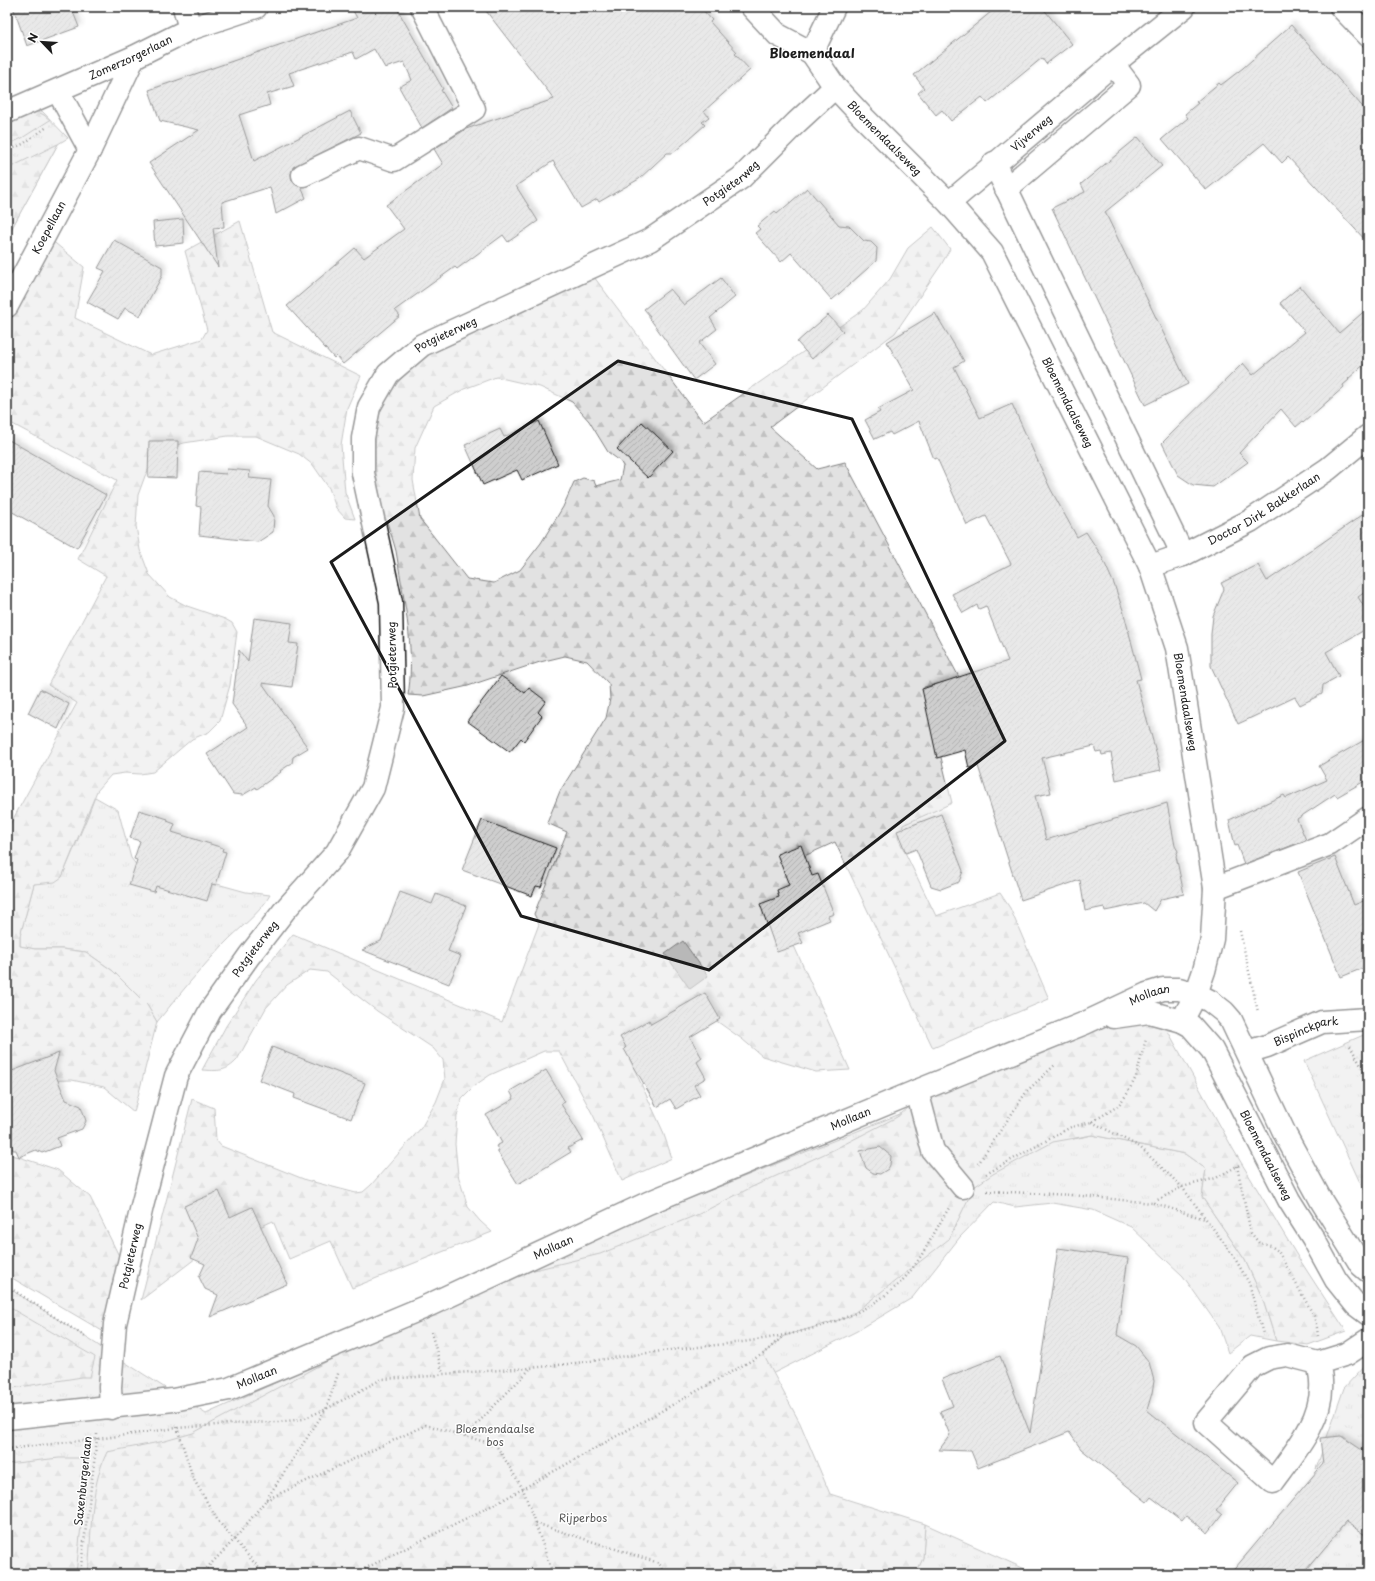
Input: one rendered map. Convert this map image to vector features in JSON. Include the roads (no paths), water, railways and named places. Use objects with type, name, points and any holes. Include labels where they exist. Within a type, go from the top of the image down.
[{"type":"street","points":[[184,7],[190,29]]},
{"type":"street","name":"Zomerzorgerlaan","points":[[7,112],[134,57],[190,29],[256,7]]},
{"type":"street","points":[[303,175],[359,148],[394,160],[474,109],[422,7]]},
{"type":"street","name":"Bloemendaalseweg","points":[[752,7],[778,35],[812,53],[835,87],[949,203],[992,252],[1150,566],[1177,648],[1215,888],[1212,939],[1204,971],[1196,994],[1182,1021],[1191,1026],[1212,1050],[1289,1200],[1336,1280],[1356,1305],[1368,1314]]},
{"type":"street","points":[[812,53],[834,7]]},
{"type":"street","name":"Vijverweg","points":[[949,203],[1113,64],[1184,7]]},
{"type":"street","name":"Koepellaan","points":[[7,306],[90,150],[134,57]]},
{"type":"street","points":[[1006,189],[1129,85],[1113,64]]},
{"type":"street","name":"Potgieterweg","points":[[103,1409],[110,1387],[115,1324],[142,1206],[176,1076],[210,1011],[249,956],[284,911],[337,852],[373,788],[393,708],[390,602],[363,472],[363,438],[369,407],[388,374],[422,345],[650,240],[741,178],[835,87]]},
{"type":"street","points":[[58,91],[68,112],[90,150]]},
{"type":"street","points":[[994,164],[1183,556]]},
{"type":"street","name":"Doctor Dirk Bakkerlaan","points":[[1150,566],[1183,556],[1250,521],[1328,470],[1368,436]]},
{"type":"street","points":[[1215,888],[1330,844],[1368,818]]},
{"type":"street","name":"Mollaan","points":[[7,1418],[103,1409],[173,1400],[229,1389],[424,1307],[648,1203],[1085,1023],[1147,994],[1163,989],[1178,988],[1196,994]]},
{"type":"street","points":[[1196,994],[1210,1001],[1224,1012],[1236,1030],[1286,1136],[1322,1202],[1361,1265],[1368,1271]]},
{"type":"street","name":"Mollaan","points":[[1085,1023],[1149,1012],[1182,1021]]},
{"type":"street","name":"Bispinckpark","points":[[1246,1052],[1267,1046],[1322,1022],[1368,1019]]},
{"type":"street","points":[[917,1091],[933,1151],[963,1187]]},
{"type":"street","points":[[1318,1363],[1321,1383],[1318,1407],[1308,1433],[1273,1482],[1206,1422],[1253,1366],[1269,1358],[1287,1355],[1318,1363],[1347,1354],[1368,1340]]},
{"type":"district","name":"Bloemendaal","points":[[812,53]]},
{"type":"park label","name":"Bloemendaalse bos","points":[[495,1435]]},
{"type":"park label","name":"Rijperbos","points":[[583,1518]]}]
